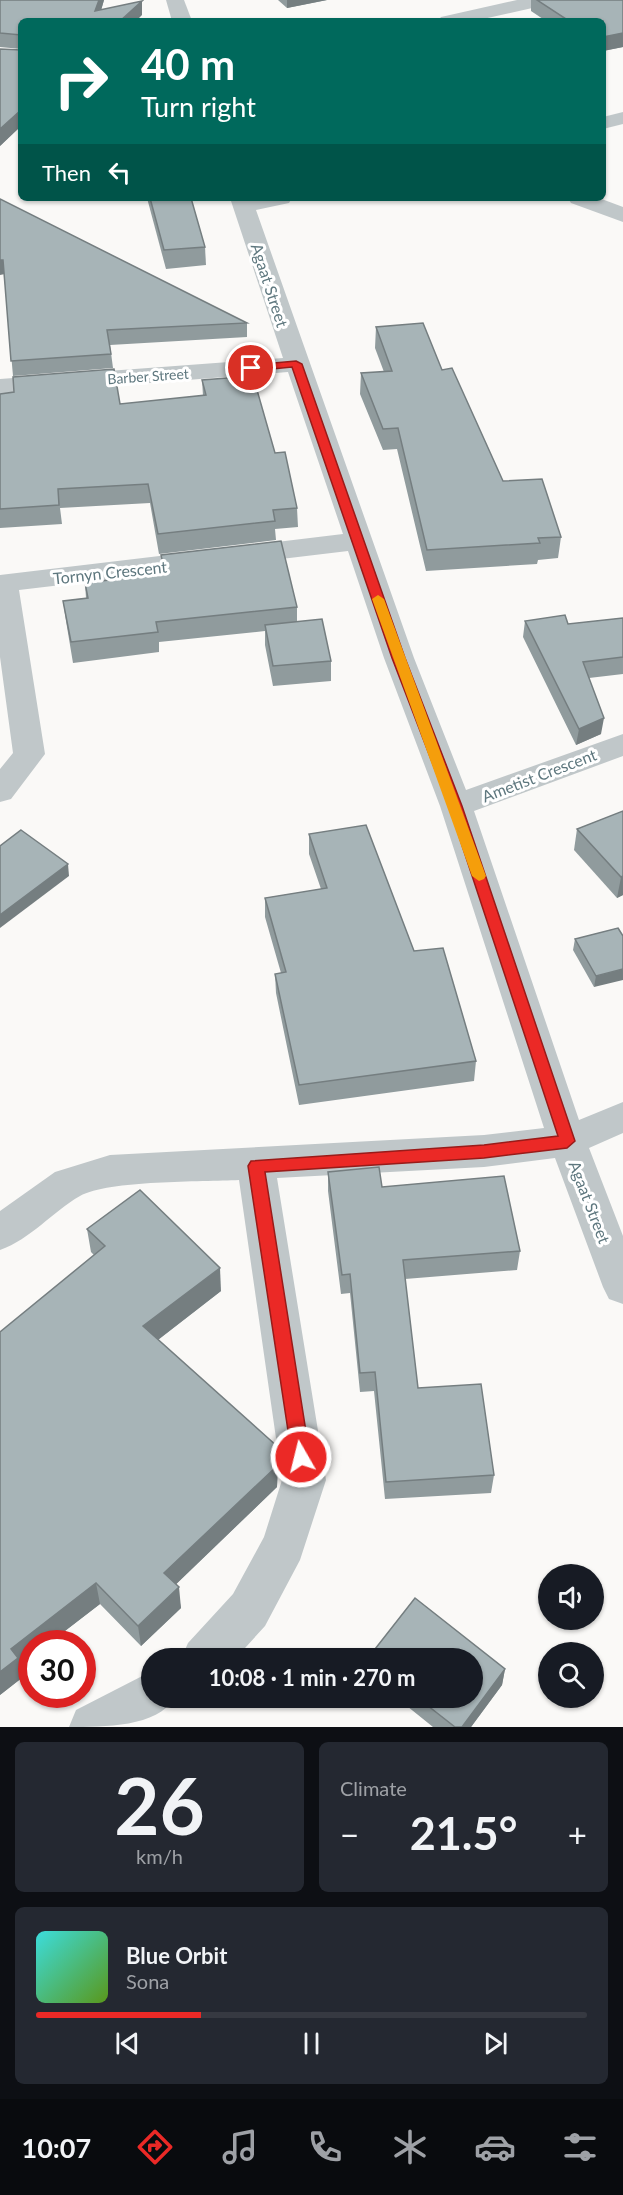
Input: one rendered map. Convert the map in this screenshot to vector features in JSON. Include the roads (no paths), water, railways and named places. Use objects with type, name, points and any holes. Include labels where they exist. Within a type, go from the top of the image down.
[{"type":"street","points":[[175,0],[181,18]]},
{"type":"street","points":[[462,18],[543,0]]},
{"type":"street","points":[[606,122],[623,118]]},
{"type":"street","points":[[587,201],[623,214]]},
{"type":"street","name":"Agaat Street","points":[[243,202],[296,364],[399,658],[456,806],[567,1141],[623,1287]]},
{"type":"street","name":"Barber Street","points":[[0,387],[296,364]]},
{"type":"street","name":"Tornyn Crescent","points":[[0,791],[29,754],[2,584],[358,541]]},
{"type":"street","name":"Ametist Crescent","points":[[456,806],[623,744]]},
{"type":"street","points":[[0,1233],[69,1183],[110,1172],[156,1167],[256,1166],[484,1151],[567,1141],[623,1117]]},
{"type":"street","points":[[214,1648],[249,1610],[284,1545],[304,1480],[256,1166]]},
{"type":"street","points":[[93,1727],[141,1700]]}]
